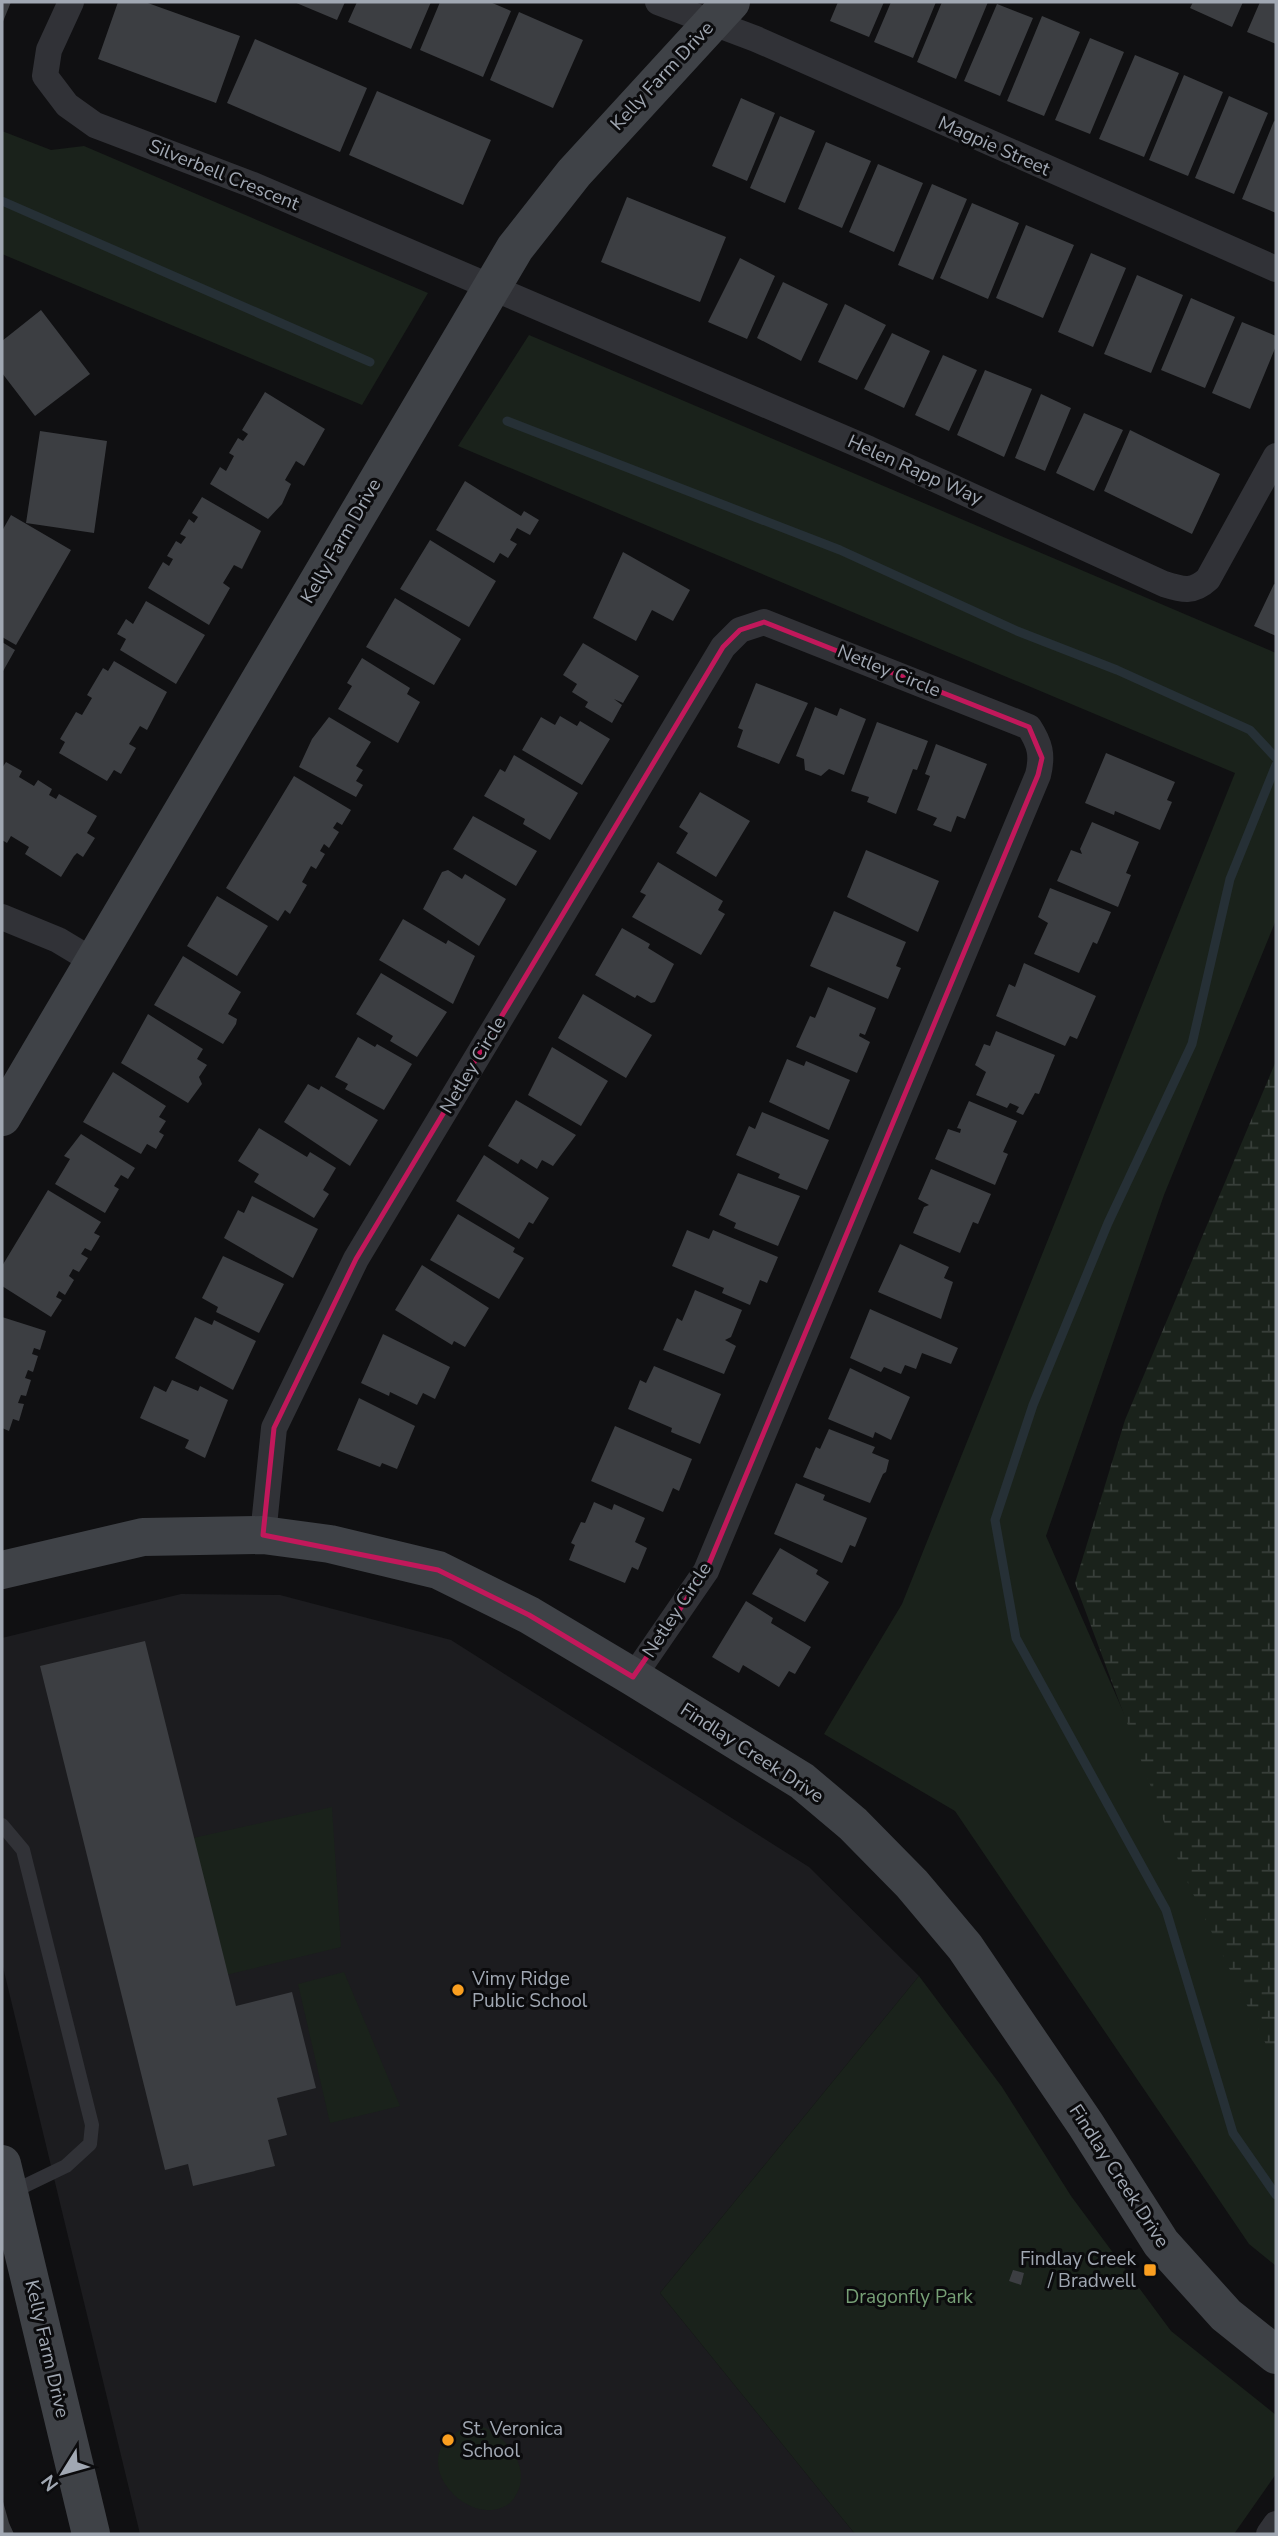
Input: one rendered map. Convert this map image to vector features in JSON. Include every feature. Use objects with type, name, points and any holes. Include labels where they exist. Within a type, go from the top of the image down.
[{"type":"street","name":"Silverbell Crescent","points":[[71,2],[49,50],[45,76],[66,105],[95,125],[253,185],[490,287]]},
{"type":"street","points":[[658,2],[722,12]]},
{"type":"street","name":"Kelly Farm Drive","points":[[2,1117],[490,287],[530,229],[574,173],[722,12]]},
{"type":"street","name":"Magpie Street","points":[[722,12],[1276,269]]},
{"type":"street","name":"Helen Rapp Way","points":[[490,287],[869,449],[1179,589],[1199,587],[1208,579],[1276,456]]},
{"type":"street","name":"Netley Circle","points":[[263,1535],[274,1428],[356,1259],[723,647],[740,629],[764,622],[1029,727],[1038,742],[1042,758],[1033,788],[706,1571],[633,1677]]},
{"type":"street","points":[[2,918],[58,940],[93,961]]},
{"type":"street","name":"Findlay Creek Drive","points":[[2,1570],[143,1537],[263,1535],[330,1544],[438,1570],[529,1615],[802,1781],[853,1824],[912,1884],[965,1947],[1086,2125],[1161,2244],[1226,2315],[1276,2355]]},
{"type":"street","name":"Kelly Farm Drive","points":[[5,2179],[91,2534]]},
{"type":"street","points":[[1269,2534],[1276,2524]]},
{"type":"lane","points":[[2,1825],[23,1850],[92,2125],[90,2144],[66,2166],[5,2179]]},
{"type":"highlighted area","points":[[764,622],[1029,727],[1042,758],[1038,775],[706,1571],[633,1677],[529,1615],[438,1570],[263,1535],[274,1428],[356,1259],[723,647],[740,630]]},
{"type":"shaded area","name":"Vimy Ridge Public School","points":[[181,1594],[280,1595],[451,1640],[809,1867],[919,1976],[660,2293],[855,2534],[140,2534],[2,1963],[2,1638]]},
{"type":"green space","points":[[2,131],[51,150],[84,146],[428,293],[362,405],[2,254]]},
{"type":"green space","points":[[529,335],[1276,653],[1276,920],[1164,1195],[1046,1536],[1276,2059],[1276,2266],[1249,2244],[955,1811],[824,1734],[902,1604],[1235,773],[458,446]]},
{"type":"green space","points":[[1276,1061],[1276,2065],[1183,1873],[1075,1583],[1125,1420]]},
{"type":"green space","points":[[332,1807],[341,1947],[226,1975],[193,1838]]},
{"type":"green space","points":[[344,1972],[400,2106],[330,2123],[298,1984]]},
{"type":"green space","name":"Dragonfly Park","points":[[919,1976],[1002,2087],[1071,2196],[1171,2331],[1276,2415],[1276,2474],[1234,2534],[855,2534],[660,2293]]},
{"type":"green space","points":[[477,2424],[488,2429],[508,2446],[520,2467],[518,2491],[510,2503],[492,2510],[474,2508],[458,2498],[445,2484],[438,2467],[440,2450],[452,2435]]},
{"type":"building","points":[[2,2],[11,2],[2,24]]},
{"type":"building","points":[[118,2],[145,2],[240,36],[216,103],[98,59]]},
{"type":"building","points":[[294,2],[345,2],[337,20]]},
{"type":"building","points":[[357,2],[431,2],[411,49],[348,22]]},
{"type":"building","points":[[440,2],[490,2],[511,11],[483,77],[420,50]]},
{"type":"building","points":[[838,2],[884,2],[869,37],[830,21]]},
{"type":"building","points":[[891,2],[936,2],[913,58],[874,42]]},
{"type":"building","points":[[942,2],[988,2],[956,79],[917,62]]},
{"type":"building","points":[[1193,2],[1243,2],[1232,27],[1190,8]]},
{"type":"building","points":[[1260,2],[1276,2],[1276,44],[1247,32]]},
{"type":"building","points":[[997,4],[1033,18],[1000,96],[964,81]]},
{"type":"building","points":[[519,12],[583,40],[553,108],[490,80]]},
{"type":"building","points":[[1042,16],[1080,32],[1044,116],[1007,101]]},
{"type":"building","points":[[1090,38],[1124,52],[1090,134],[1055,120]]},
{"type":"building","points":[[255,39],[367,88],[340,152],[227,103]]},
{"type":"building","points":[[1135,55],[1179,73],[1144,157],[1099,139]]},
{"type":"building","points":[[1184,75],[1223,92],[1188,176],[1149,160]]},
{"type":"building","points":[[377,91],[491,140],[463,205],[349,155]]},
{"type":"building","points":[[1229,96],[1268,113],[1234,194],[1195,178]]},
{"type":"building","points":[[741,98],[775,113],[747,181],[712,166]]},
{"type":"building","points":[[780,116],[815,131],[785,203],[750,188]]},
{"type":"building","points":[[1274,121],[1276,122],[1276,213],[1242,199]]},
{"type":"building","points":[[826,142],[871,161],[842,228],[798,209]]},
{"type":"building","points":[[878,164],[923,183],[894,252],[849,232]]},
{"type":"building","points":[[932,184],[967,199],[933,280],[898,265]]},
{"type":"building","points":[[627,197],[726,237],[700,302],[601,262]]},
{"type":"building","points":[[972,203],[1019,223],[988,299],[940,278]]},
{"type":"building","points":[[1026,225],[1074,245],[1043,318],[996,298]]},
{"type":"building","points":[[1091,253],[1126,268],[1093,347],[1058,332]]},
{"type":"building","points":[[740,258],[775,276],[747,339],[708,322]]},
{"type":"building","points":[[1137,275],[1183,295],[1151,373],[1104,354]]},
{"type":"building","points":[[783,282],[828,304],[801,361],[757,338]]},
{"type":"building","points":[[1191,298],[1235,317],[1205,388],[1161,370]]},
{"type":"building","points":[[845,304],[886,325],[857,380],[818,362]]},
{"type":"building","points":[[41,310],[90,374],[35,416],[2,373],[2,341]]},
{"type":"building","points":[[1242,322],[1276,336],[1276,346],[1250,409],[1212,393]]},
{"type":"building","points":[[892,333],[930,351],[904,408],[864,389]]},
{"type":"building","points":[[943,355],[977,370],[949,431],[915,415]]},
{"type":"building","points":[[985,370],[1032,389],[1004,457],[957,435]]},
{"type":"building","points":[[265,392],[325,429],[304,466],[296,461],[285,480],[291,484],[282,504],[268,519],[210,484],[220,467],[226,471],[234,456],[229,453],[238,438],[243,441],[248,434],[242,430]]},
{"type":"building","points":[[1041,394],[1071,408],[1045,471],[1015,458]]},
{"type":"building","points":[[1084,413],[1123,430],[1094,491],[1056,473]]},
{"type":"building","points":[[1130,430],[1220,474],[1192,534],[1104,491]]},
{"type":"building","points":[[40,431],[107,441],[94,533],[26,523]]},
{"type":"building","points":[[465,481],[521,516],[524,511],[539,520],[530,535],[517,528],[510,540],[517,544],[508,558],[500,553],[494,563],[436,530]]},
{"type":"building","points":[[202,497],[261,531],[242,569],[234,565],[223,583],[230,588],[209,625],[148,588],[163,562],[169,566],[173,559],[167,556],[176,541],[181,544],[186,537],[180,534],[189,519],[194,523],[198,517],[192,513]]},
{"type":"building","points":[[11,515],[71,550],[16,645],[2,637],[2,531]]},
{"type":"building","points":[[430,540],[496,581],[469,627],[400,589]]},
{"type":"building","points":[[623,552],[690,590],[673,621],[652,610],[636,641],[593,618]]},
{"type":"building","points":[[1274,584],[1276,585],[1276,636],[1254,626]]},
{"type":"building","points":[[395,598],[461,639],[434,685],[366,647]]},
{"type":"building","points":[[146,601],[205,635],[176,684],[120,650],[126,639],[117,634],[126,619],[133,624]]},
{"type":"building","points":[[2,642],[15,650],[2,673]]},
{"type":"building","points":[[583,643],[639,676],[623,703],[614,699],[622,705],[612,723],[585,707],[588,702],[572,692],[577,684],[563,675]]},
{"type":"building","points":[[362,658],[410,688],[407,694],[420,702],[398,743],[338,709],[352,686],[347,683]]},
{"type":"building","points":[[114,661],[167,692],[147,730],[140,726],[129,744],[136,748],[121,774],[114,770],[107,781],[59,753],[65,742],[60,739],[76,712],[82,715],[92,698],[87,695],[103,668],[108,671]]},
{"type":"building","points":[[756,683],[808,703],[779,764],[737,747],[743,730],[738,728]]},
{"type":"building","points":[[815,707],[837,716],[840,708],[866,719],[844,775],[829,769],[821,776],[805,770],[804,759],[796,756]]},
{"type":"building","points":[[560,716],[577,726],[580,721],[610,739],[582,785],[522,750],[541,717],[555,725]]},
{"type":"building","points":[[329,717],[371,742],[356,766],[363,770],[356,781],[363,785],[356,797],[299,767],[312,739]]},
{"type":"building","points":[[877,722],[928,741],[917,770],[913,769],[896,814],[867,802],[869,797],[851,791]]},
{"type":"building","points":[[936,744],[987,764],[965,819],[957,816],[951,832],[933,825],[937,818],[917,810],[930,776],[925,774]]},
{"type":"building","points":[[1106,753],[1175,782],[1167,800],[1172,802],[1160,830],[1115,811],[1114,815],[1085,803]]},
{"type":"building","points":[[514,755],[578,793],[550,840],[523,824],[525,819],[484,796],[500,769],[505,772]]},
{"type":"building","points":[[6,762],[22,771],[19,777],[34,786],[38,780],[52,789],[49,795],[56,799],[59,794],[97,816],[87,833],[95,838],[83,857],[77,853],[74,856],[61,877],[25,854],[29,847],[11,836],[7,843],[2,840],[2,768]]},
{"type":"building","points":[[294,776],[351,810],[342,825],[337,822],[333,828],[339,832],[329,848],[324,844],[320,851],[325,854],[316,869],[311,866],[302,882],[307,885],[290,914],[285,910],[278,921],[226,888]]},
{"type":"building","points":[[700,792],[750,821],[716,877],[676,853],[688,833],[679,827]]},
{"type":"building","points":[[473,816],[537,851],[516,886],[453,849]]},
{"type":"building","points":[[1092,822],[1139,842],[1126,873],[1131,875],[1118,907],[1057,881],[1071,850],[1082,854],[1080,849]]},
{"type":"building","points":[[866,850],[939,881],[918,932],[847,897]]},
{"type":"building","points":[[658,862],[723,901],[718,910],[725,914],[701,955],[632,917],[646,895],[640,892]]},
{"type":"building","points":[[448,870],[462,879],[465,874],[506,899],[479,946],[423,909],[442,872]]},
{"type":"building","points":[[1050,888],[1111,912],[1097,944],[1093,942],[1079,973],[1034,954],[1048,923],[1038,917]]},
{"type":"building","points":[[217,896],[268,926],[237,976],[187,946]]},
{"type":"building","points":[[834,911],[906,942],[896,966],[901,968],[888,999],[810,966]]},
{"type":"building","points":[[403,919],[446,944],[448,940],[475,956],[453,1004],[379,960]]},
{"type":"building","points":[[622,928],[650,944],[648,948],[674,964],[655,1002],[651,1003],[637,995],[635,998],[595,975]]},
{"type":"building","points":[[183,956],[241,992],[228,1014],[237,1019],[236,1024],[223,1044],[154,1005]]},
{"type":"building","points":[[1024,963],[1096,996],[1077,1039],[1070,1036],[1065,1046],[996,1016],[1009,984],[1015,987]]},
{"type":"building","points":[[381,973],[447,1012],[417,1057],[390,1041],[393,1036],[356,1014]]},
{"type":"building","points":[[828,987],[876,1008],[865,1035],[860,1033],[859,1036],[870,1042],[857,1073],[796,1047],[810,1016],[815,1018]]},
{"type":"building","points":[[583,994],[652,1035],[626,1078],[558,1038]]},
{"type":"building","points":[[148,1014],[203,1049],[197,1059],[207,1065],[199,1077],[202,1084],[188,1103],[121,1063]]},
{"type":"building","points":[[996,1031],[1055,1055],[1039,1094],[1035,1093],[1023,1115],[1016,1112],[1019,1107],[1010,1103],[1007,1108],[976,1095],[986,1072],[975,1065],[984,1044],[990,1046]]},
{"type":"building","points":[[358,1037],[375,1047],[377,1044],[412,1064],[384,1110],[345,1089],[348,1084],[335,1077]]},
{"type":"building","points":[[552,1047],[608,1081],[581,1126],[528,1095]]},
{"type":"building","points":[[787,1059],[804,1066],[806,1061],[850,1080],[829,1130],[769,1102]]},
{"type":"building","points":[[113,1072],[166,1106],[159,1117],[166,1121],[159,1132],[164,1135],[156,1149],[147,1144],[141,1154],[83,1122]]},
{"type":"building","points":[[308,1084],[319,1090],[321,1086],[378,1120],[350,1166],[284,1122]]},
{"type":"building","points":[[516,1100],[576,1135],[553,1166],[542,1160],[537,1169],[521,1159],[518,1164],[488,1146]]},
{"type":"building","points":[[969,1101],[1017,1121],[1003,1152],[1008,1154],[995,1185],[935,1159],[948,1129],[960,1133],[961,1129],[957,1128]]},
{"type":"building","points":[[762,1112],[829,1140],[807,1190],[778,1178],[780,1174],[736,1155],[749,1126],[755,1129]]},
{"type":"building","points":[[259,1128],[307,1157],[310,1152],[336,1168],[323,1190],[329,1194],[314,1218],[254,1182],[259,1174],[238,1161]]},
{"type":"building","points":[[81,1134],[135,1168],[128,1179],[121,1175],[114,1186],[119,1189],[105,1213],[55,1184],[70,1159],[64,1156]]},
{"type":"building","points":[[484,1155],[549,1198],[533,1224],[529,1222],[519,1239],[456,1201]]},
{"type":"building","points":[[931,1169],[991,1194],[978,1224],[973,1222],[960,1253],[913,1233],[924,1207],[929,1205],[918,1199]]},
{"type":"building","points":[[738,1173],[800,1196],[778,1246],[734,1228],[736,1223],[719,1215]]},
{"type":"building","points":[[48,1190],[101,1222],[94,1233],[100,1236],[91,1251],[85,1248],[81,1254],[88,1258],[79,1272],[73,1269],[69,1276],[74,1280],[65,1295],[59,1291],[56,1297],[62,1300],[51,1317],[2,1286],[2,1266]]},
{"type":"building","points":[[252,1196],[318,1229],[293,1278],[224,1238],[238,1210],[244,1213]]},
{"type":"building","points":[[458,1214],[515,1248],[513,1252],[524,1258],[499,1299],[430,1260]]},
{"type":"building","points":[[687,1230],[709,1239],[713,1230],[778,1257],[767,1283],[760,1280],[750,1305],[722,1293],[724,1288],[672,1266]]},
{"type":"building","points":[[900,1244],[949,1267],[944,1278],[953,1282],[941,1319],[878,1292]]},
{"type":"building","points":[[223,1256],[284,1284],[259,1333],[216,1312],[218,1307],[202,1298]]},
{"type":"building","points":[[422,1265],[489,1308],[465,1347],[454,1341],[452,1345],[395,1310]]},
{"type":"building","points":[[695,1290],[742,1310],[731,1337],[725,1340],[736,1346],[724,1374],[663,1350],[677,1318],[682,1321]]},
{"type":"building","points":[[870,1309],[958,1348],[951,1364],[922,1353],[916,1369],[905,1365],[901,1374],[884,1367],[881,1372],[850,1358]]},
{"type":"building","points":[[2,1317],[46,1331],[40,1350],[34,1348],[32,1354],[38,1356],[33,1372],[28,1370],[25,1378],[31,1380],[26,1396],[21,1395],[18,1403],[24,1404],[19,1421],[13,1419],[9,1431],[2,1428]]},
{"type":"building","points":[[195,1317],[212,1325],[214,1320],[256,1341],[233,1390],[175,1358]]},
{"type":"building","points":[[383,1334],[450,1367],[435,1399],[423,1393],[417,1405],[390,1392],[389,1396],[361,1383]]},
{"type":"building","points":[[654,1366],[721,1394],[700,1444],[671,1432],[672,1428],[628,1409],[640,1380],[646,1383]]},
{"type":"building","points":[[850,1368],[910,1397],[891,1440],[875,1432],[873,1438],[828,1419]]},
{"type":"building","points":[[172,1380],[198,1391],[200,1386],[228,1400],[205,1458],[185,1448],[189,1440],[140,1418],[154,1386],[166,1392]]},
{"type":"building","points":[[359,1398],[415,1426],[397,1469],[382,1463],[380,1467],[337,1450]]},
{"type":"building","points":[[615,1426],[692,1459],[679,1491],[673,1488],[663,1512],[591,1481]]},
{"type":"building","points":[[829,1429],[875,1447],[872,1453],[889,1460],[886,1472],[870,1503],[803,1477],[816,1447],[820,1449]]},
{"type":"building","points":[[796,1483],[825,1495],[823,1500],[867,1518],[855,1547],[850,1545],[842,1563],[774,1534]]},
{"type":"building","points":[[594,1502],[612,1510],[614,1504],[645,1518],[635,1542],[647,1548],[638,1570],[632,1567],[625,1583],[569,1560],[575,1545],[571,1543],[581,1522],[585,1523]]},
{"type":"building","points":[[780,1548],[818,1570],[816,1574],[829,1582],[805,1622],[752,1594]]},
{"type":"building","points":[[746,1601],[773,1618],[771,1623],[811,1647],[795,1674],[789,1671],[779,1687],[743,1665],[739,1673],[712,1657]]},
{"type":"building","points":[[145,1641],[236,2006],[292,1992],[316,2088],[277,2098],[287,2135],[268,2140],[275,2166],[193,2186],[188,2164],[165,2170],[40,1666]]},
{"type":"building","points":[[1013,2270],[1024,2273],[1021,2285],[1009,2281]]},
{"type":"building","points":[[2,2498],[9,2523],[14,2534],[2,2534]]},
{"type":"waterway","points":[[2,201],[370,362]]},
{"type":"waterway","points":[[507,421],[840,550],[1017,631],[1117,670],[1250,730],[1276,758]]},
{"type":"waterway","points":[[1276,765],[1230,879],[1192,1044],[1108,1223],[1033,1405],[995,1520],[1016,1638],[1166,1910],[1233,2133],[1276,2195]]},
{"type":"place","name":"Vimy Ridge Public School","points":[[458,1990]]},
{"type":"place","name":"Findlay Creek / Bradwell","points":[[1150,2270]]},
{"type":"place","name":"St. Veronica School","points":[[448,2440]]}]
